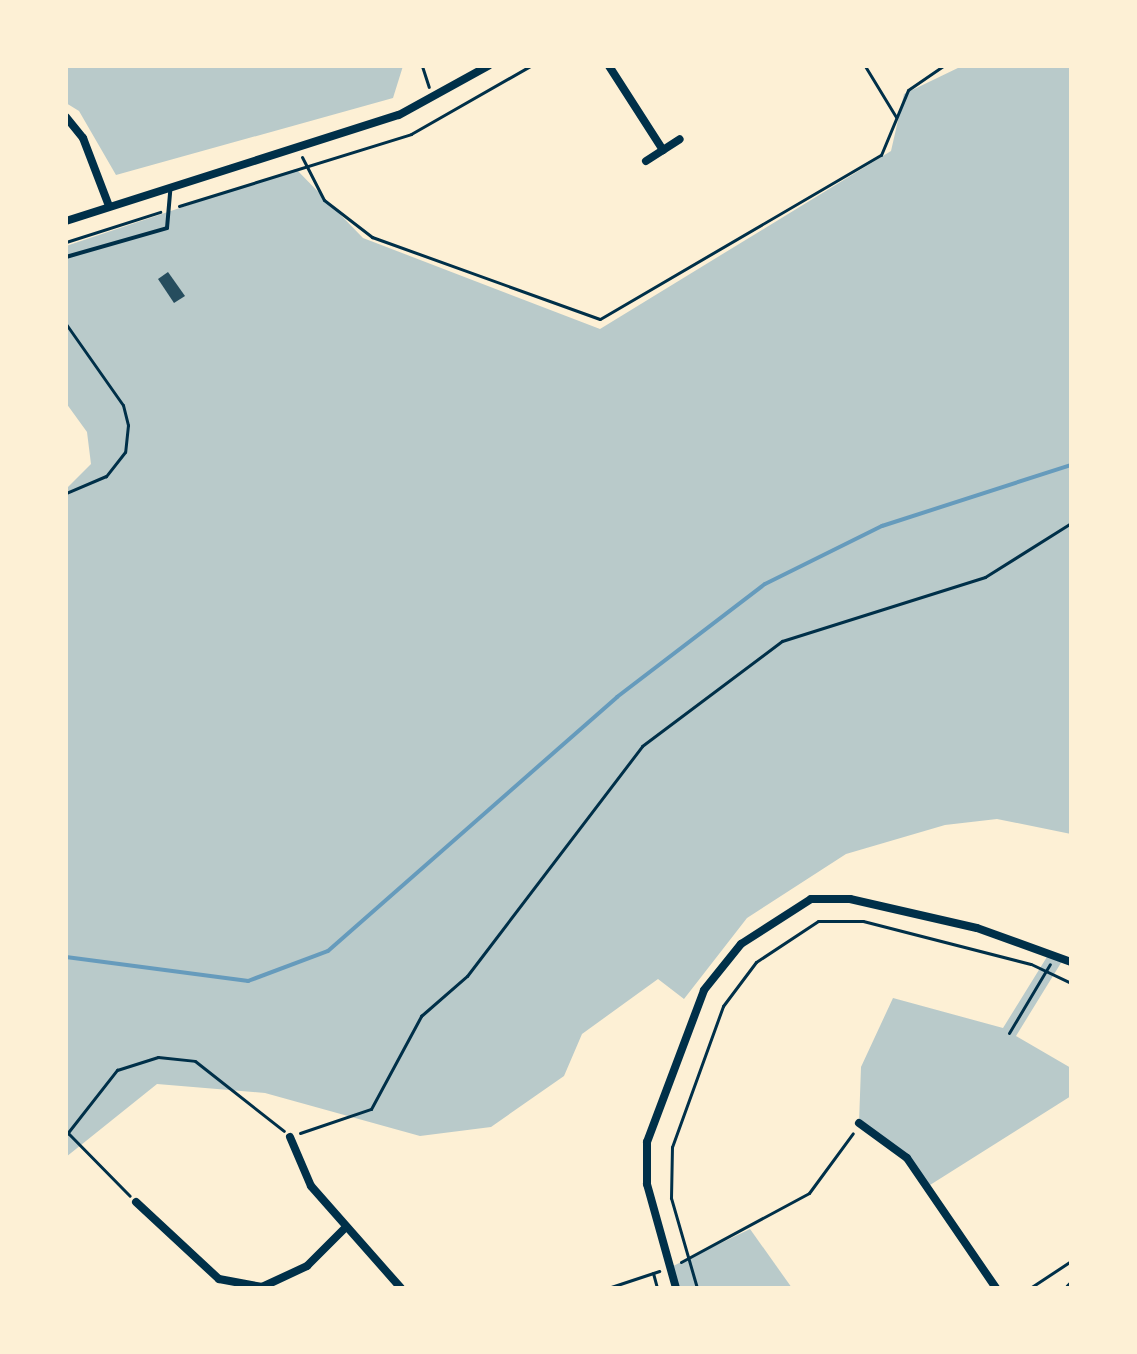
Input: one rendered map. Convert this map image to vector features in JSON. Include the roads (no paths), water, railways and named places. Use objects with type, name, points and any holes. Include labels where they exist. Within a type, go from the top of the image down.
[{"type":"street","points":[[66,221],[299,147],[432,99],[488,66]]},
{"type":"street","points":[[609,66],[663,150]]},
{"type":"street","points":[[66,117],[83,138],[109,206]]},
{"type":"street","points":[[646,161],[680,139]]},
{"type":"street","points":[[676,1288],[647,1184],[647,1142],[704,990],[741,944],[811,899],[850,899],[1056,954],[1071,962]]},
{"type":"street","points":[[859,1123],[915,1167],[996,1288]]},
{"type":"street","points":[[290,1137],[311,1186],[344,1229],[401,1288]]},
{"type":"street","points":[[136,1202],[184,1254],[219,1279],[262,1287],[307,1266],[344,1229]]},
{"type":"lane","points":[[66,257],[167,228],[170,188]]},
{"type":"waterway","points":[[66,957],[248,981],[328,951],[617,697],[765,584],[882,526],[1071,465]]}]
